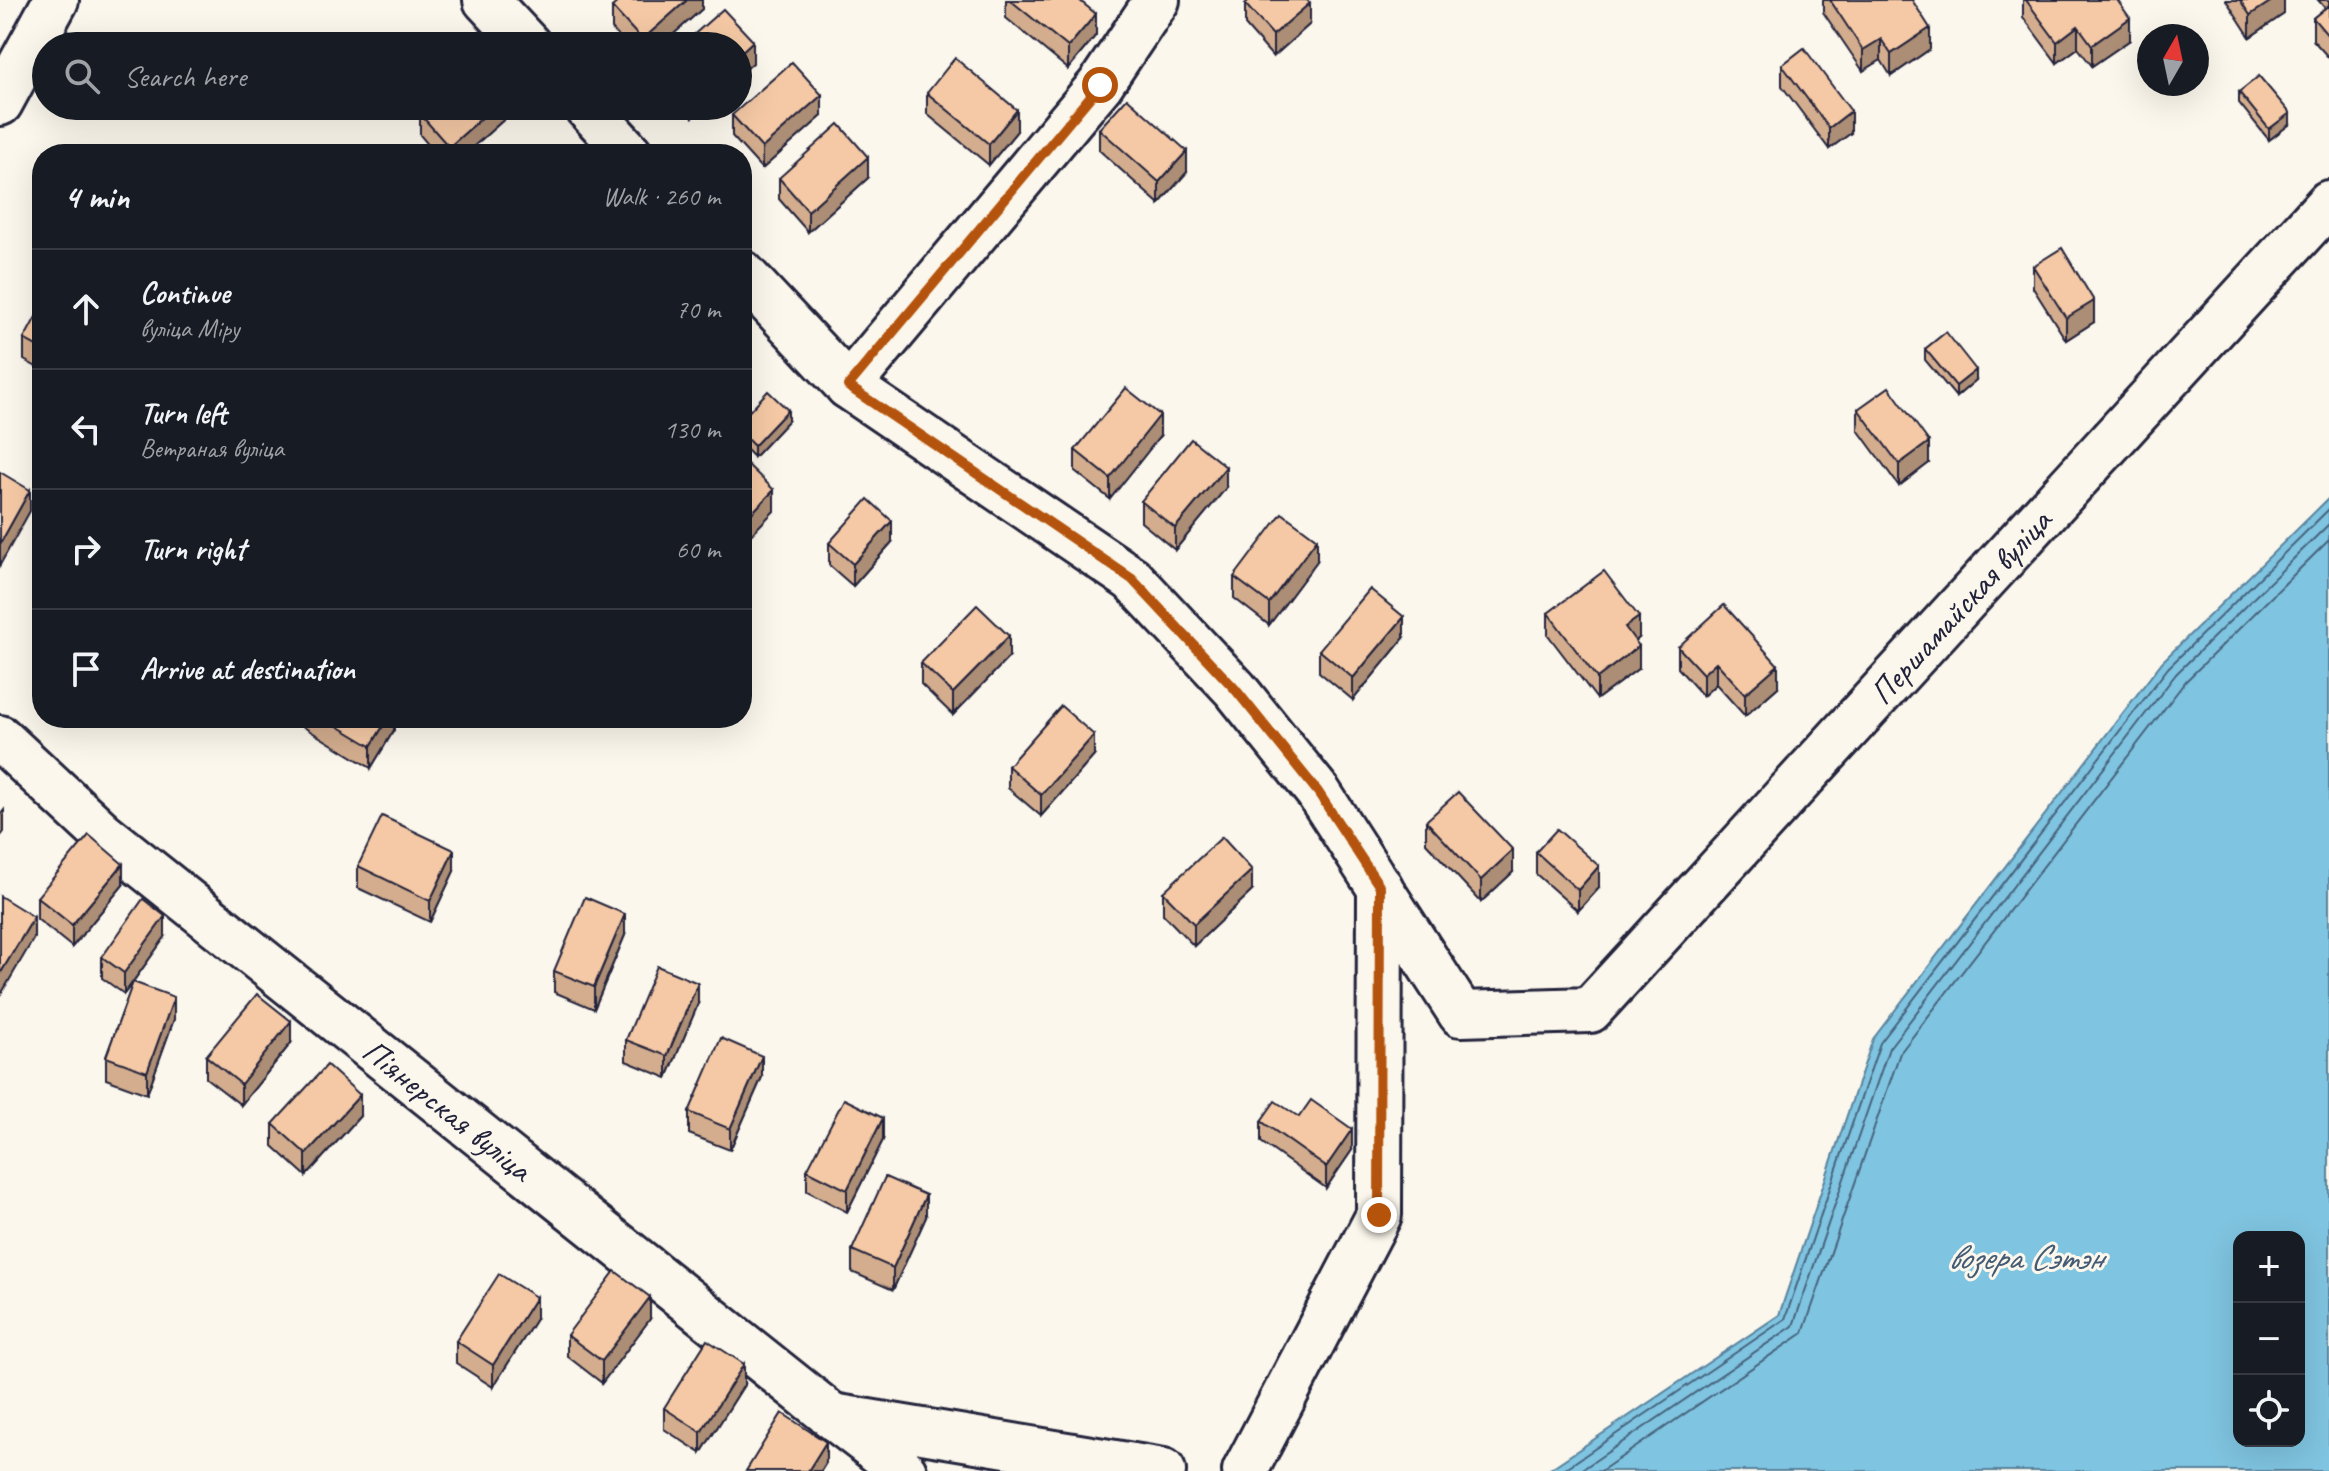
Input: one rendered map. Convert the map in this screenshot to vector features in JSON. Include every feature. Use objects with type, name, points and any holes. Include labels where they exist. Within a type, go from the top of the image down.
[{"type":"street","points":[[39,32],[56,0]]},
{"type":"street","points":[[486,0],[516,32]]},
{"type":"street","points":[[848,386],[1100,85],[1157,0]]},
{"type":"street","points":[[0,103],[32,44]]},
{"type":"street","points":[[599,120],[621,144]]},
{"type":"street","name":"Першамайская вуліца","points":[[1380,887],[1461,1014],[1590,1010],[2329,203]]},
{"type":"street","points":[[752,284],[848,386],[1132,579],[1235,689],[1300,769],[1380,887],[1379,1215],[1245,1471]]},
{"type":"street","name":"Піянерская вуліца","points":[[0,738],[103,834],[904,1471]]},
{"type":"street","points":[[832,1416],[1163,1471]]},
{"type":"water","name":"возера Сэтэн","points":[[2329,498],[2329,1471],[1547,1471],[1779,1315],[1873,1039],[2162,662]]},
{"type":"building","points":[[620,0],[687,0],[651,32],[635,32],[612,7]]},
{"type":"building","points":[[1010,0],[1079,0],[1096,14],[1068,47]]},
{"type":"building","points":[[1249,0],[1307,0],[1310,3],[1273,35],[1245,4]]},
{"type":"building","points":[[1830,0],[1912,0],[1930,28],[1891,54],[1881,39],[1863,50]]},
{"type":"building","points":[[2026,0],[2117,0],[2130,18],[2092,45],[2078,26],[2057,42]]},
{"type":"building","points":[[2240,0],[2273,0],[2250,15]]},
{"type":"building","points":[[2329,5],[2329,37],[2313,18]]},
{"type":"building","points":[[723,9],[745,32],[697,32]]},
{"type":"building","points":[[1804,48],[1851,111],[1829,128],[1782,65]]},
{"type":"building","points":[[955,58],[1017,110],[989,144],[927,93]]},
{"type":"building","points":[[792,62],[822,95],[762,148],[737,120],[752,120],[752,97]]},
{"type":"building","points":[[2259,76],[2290,113],[2269,129],[2239,92]]},
{"type":"building","points":[[1127,98],[1187,151],[1159,182],[1099,129]]},
{"type":"building","points":[[425,120],[479,120],[452,144],[446,144]]},
{"type":"building","points":[[839,124],[868,157],[808,211],[779,178]]},
{"type":"building","points":[[2062,248],[2094,301],[2066,318],[2033,266]]},
{"type":"building","points":[[32,324],[32,343],[24,339]]},
{"type":"building","points":[[1946,332],[1976,370],[1956,386],[1925,349]]},
{"type":"building","points":[[1889,387],[1929,442],[1899,464],[1858,409]]},
{"type":"building","points":[[1126,388],[1160,415],[1110,478],[1075,450]]},
{"type":"building","points":[[768,391],[788,410],[754,446],[752,444],[752,408]]},
{"type":"building","points":[[1191,439],[1226,467],[1175,528],[1141,501]]},
{"type":"building","points":[[752,469],[774,490],[752,513]]},
{"type":"building","points":[[0,472],[30,490],[0,544]]},
{"type":"building","points":[[868,499],[892,521],[853,564],[829,543]]},
{"type":"building","points":[[1282,513],[1317,539],[1269,603],[1234,577]]},
{"type":"building","points":[[1604,571],[1639,617],[1625,627],[1639,646],[1597,678],[1548,613]]},
{"type":"building","points":[[1370,589],[1404,617],[1353,678],[1319,650]]},
{"type":"building","points":[[977,605],[1009,636],[953,693],[921,663]]},
{"type":"building","points":[[1724,605],[1778,665],[1745,694],[1716,662],[1703,674],[1678,647]]},
{"type":"building","points":[[1061,706],[1094,735],[1041,795],[1008,766]]},
{"type":"building","points":[[341,728],[382,728],[371,746]]},
{"type":"building","points":[[1458,792],[1513,850],[1481,880],[1426,821]]},
{"type":"building","points":[[382,816],[454,850],[430,901],[358,866]]},
{"type":"building","points":[[1557,829],[1599,866],[1578,890],[1536,852]]},
{"type":"building","points":[[89,835],[123,864],[72,925],[37,897]]},
{"type":"building","points":[[1222,837],[1252,870],[1194,924],[1163,892]]},
{"type":"building","points":[[0,896],[34,917],[0,974]]},
{"type":"building","points":[[585,897],[625,914],[594,987],[554,971]]},
{"type":"building","points":[[143,899],[165,916],[124,973],[102,957]]},
{"type":"building","points":[[657,966],[698,983],[667,1056],[626,1040]]},
{"type":"building","points":[[133,982],[174,997],[147,1072],[106,1057]]},
{"type":"building","points":[[257,994],[291,1021],[241,1084],[206,1056]]},
{"type":"building","points":[[721,1038],[762,1056],[730,1129],[689,1112]]},
{"type":"building","points":[[327,1065],[360,1095],[306,1154],[273,1124]]},
{"type":"building","points":[[844,1099],[883,1118],[847,1190],[807,1170]]},
{"type":"building","points":[[1311,1100],[1352,1129],[1326,1167],[1261,1121],[1275,1101],[1299,1117]]},
{"type":"building","points":[[885,1177],[926,1195],[893,1268],[852,1250]]},
{"type":"building","points":[[615,1271],[650,1297],[602,1361],[567,1335]]},
{"type":"building","points":[[499,1274],[536,1297],[493,1365],[456,1341]]},
{"type":"building","points":[[707,1340],[744,1364],[701,1432],[664,1408]]},
{"type":"building","points":[[782,1413],[826,1442],[808,1471],[746,1471]]},
{"type":"route","points":[[1100,85],[848,386],[1132,579],[1235,689],[1318,792],[1380,887],[1379,1215]]}]
